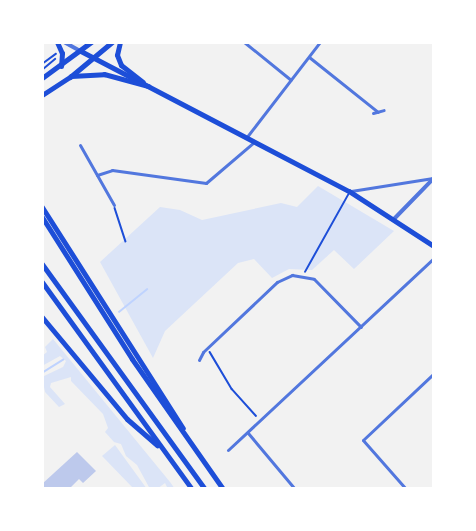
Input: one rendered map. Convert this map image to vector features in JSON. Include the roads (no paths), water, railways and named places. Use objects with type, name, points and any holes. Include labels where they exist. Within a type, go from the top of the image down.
[{"type":"highway","points":[[57,42],[61,66]]},
{"type":"highway","points":[[42,78],[92,42]]},
{"type":"highway","points":[[42,95],[70,77],[112,42]]},
{"type":"highway","points":[[120,42],[117,55],[121,65],[148,86]]},
{"type":"highway","points":[[70,77],[104,74],[148,86]]},
{"type":"highway","points":[[42,207],[192,444]]},
{"type":"highway","points":[[42,217],[132,359],[223,489]]},
{"type":"highway","points":[[42,264],[205,489]]},
{"type":"highway","points":[[42,282],[192,489]]},
{"type":"highway","points":[[42,317],[127,419],[163,450]]},
{"type":"main road","points":[[81,51],[349,191],[434,246]]},
{"type":"street","points":[[64,42],[81,51]]},
{"type":"street","points":[[244,42],[291,80]]},
{"type":"street","points":[[246,138],[320,42]]},
{"type":"street","points":[[309,57],[378,112]]},
{"type":"street","points":[[373,113],[384,110]]},
{"type":"street","points":[[97,175],[112,170],[208,183],[254,142]]},
{"type":"street","points":[[80,145],[114,205]]},
{"type":"street","points":[[349,191],[434,178]]},
{"type":"street","points":[[394,219],[434,178]]},
{"type":"street","points":[[228,450],[434,258]]},
{"type":"street","points":[[199,360],[207,347],[277,282],[292,275],[304,275],[325,288],[361,327]]},
{"type":"street","points":[[406,489],[363,440],[434,373]]},
{"type":"street","points":[[248,433],[295,489]]},
{"type":"waterway","points":[[119,312],[147,289]]},
{"type":"waterway","points":[[42,373],[63,360]]}]
